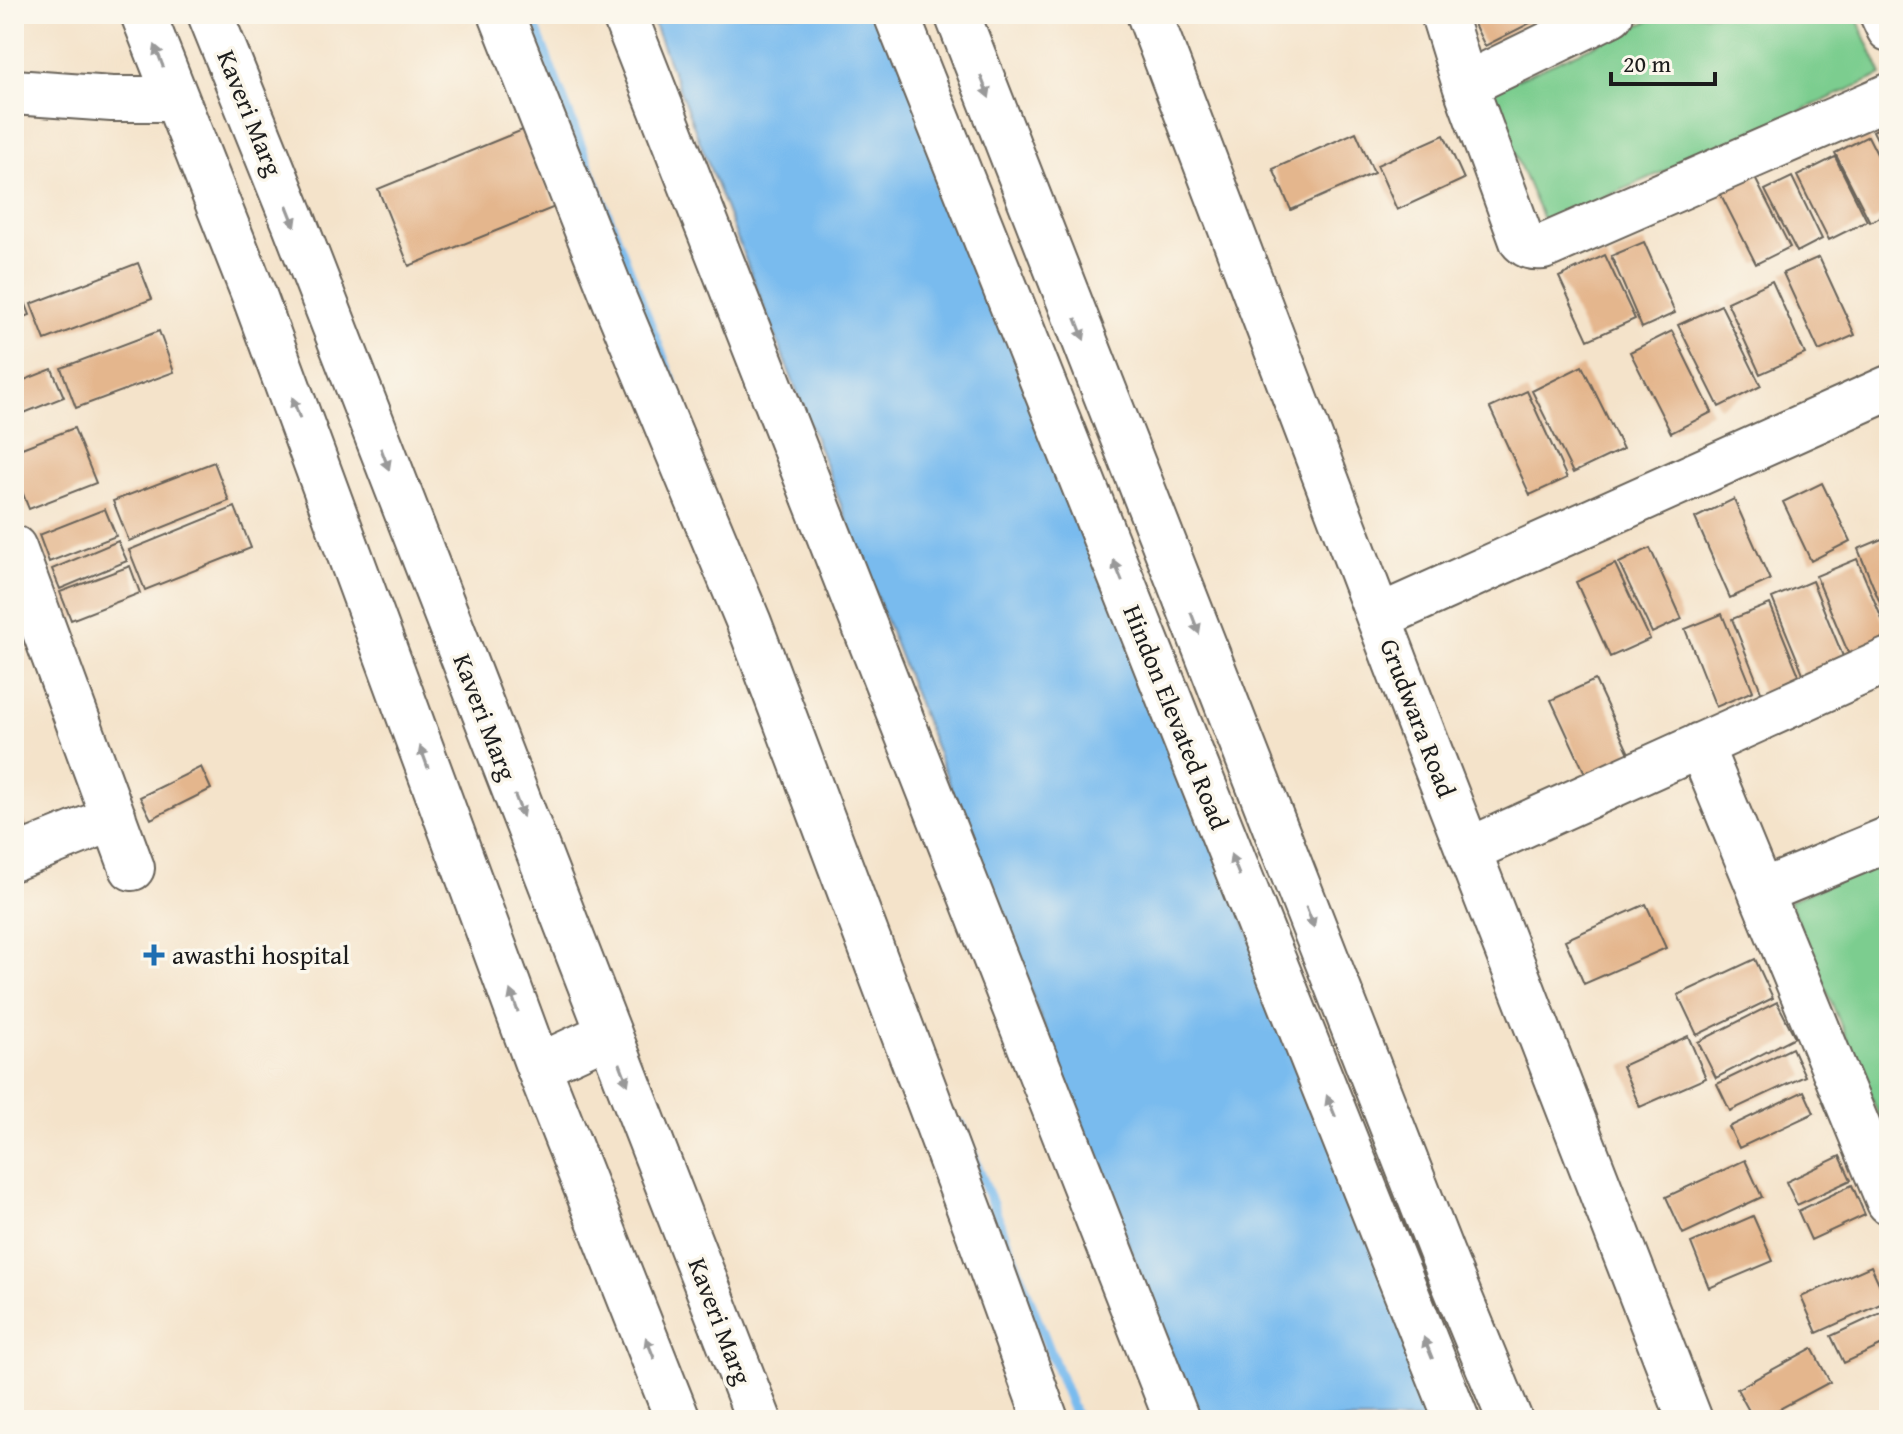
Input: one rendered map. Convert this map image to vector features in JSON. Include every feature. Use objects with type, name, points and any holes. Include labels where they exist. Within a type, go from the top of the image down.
[{"type":"main road","points":[[143,14],[254,295],[538,1066],[678,1420]]},
{"type":"main road","name":"Kaveri Marg","points":[[210,14],[759,1420]]},
{"type":"main road","points":[[501,14],[615,301],[749,623],[1046,1420]]},
{"type":"main road","points":[[624,14],[1177,1420]]},
{"type":"main road","name":"Hindon Elevated Road","points":[[896,14],[1457,1420]]},
{"type":"main road","name":"Hindon Elevated Road","points":[[957,14],[1442,1254],[1510,1420]]},
{"type":"main road","name":"Grudwara Road","points":[[1149,14],[1690,1420]]},
{"type":"main road","points":[[1443,14],[1465,85],[1522,241],[1534,248],[1543,247],[1889,96]]},
{"type":"main road","points":[[1465,85],[1611,14]]},
{"type":"main road","points":[[1882,14],[1889,29]]},
{"type":"main road","points":[[14,92],[112,99],[176,99]]},
{"type":"main road","points":[[1379,617],[1889,388]]},
{"type":"main road","points":[[14,548],[132,868]]},
{"type":"main road","points":[[1469,850],[1889,660]]},
{"type":"main road","points":[[1700,745],[1889,1202]]},
{"type":"main road","points":[[14,858],[114,818]]},
{"type":"main road","points":[[1761,892],[1889,839]]},
{"type":"main road","points":[[538,1066],[608,1034]]},
{"type":"green space","points":[[1664,14],[1855,14],[1882,75],[1545,224],[1488,92]]},
{"type":"green space","points":[[1889,858],[1889,1140],[1789,901]]},
{"type":"water","points":[[650,14],[885,14],[1442,1420],[1197,1420]]},
{"type":"building","points":[[1469,14],[1543,14],[1544,16],[1485,46]]},
{"type":"building","points":[[1889,123],[1889,164],[1873,131]]},
{"type":"building","points":[[525,129],[555,207],[409,266],[378,189]]},
{"type":"building","points":[[1356,132],[1374,173],[1291,210],[1273,169]]},
{"type":"building","points":[[1444,135],[1464,179],[1397,210],[1377,165]]},
{"type":"building","points":[[1868,136],[1889,178],[1889,213],[1870,222],[1835,153]]},
{"type":"building","points":[[1835,157],[1867,221],[1829,240],[1797,176]]},
{"type":"building","points":[[1753,174],[1790,247],[1756,264],[1719,191]]},
{"type":"building","points":[[1792,177],[1822,239],[1797,252],[1765,190]]},
{"type":"building","points":[[1644,242],[1675,313],[1642,328],[1611,256]]},
{"type":"building","points":[[1605,255],[1635,319],[1588,340],[1559,277]]},
{"type":"building","points":[[1819,257],[1855,335],[1819,351],[1783,273]]},
{"type":"building","points":[[138,263],[152,299],[45,340],[31,304]]},
{"type":"building","points":[[1772,281],[1805,354],[1760,374],[1727,302]]},
{"type":"building","points":[[19,286],[30,315],[14,321],[14,287]]},
{"type":"building","points":[[1721,305],[1761,386],[1719,407],[1678,325]]},
{"type":"building","points":[[159,331],[174,372],[76,408],[61,368]]},
{"type":"building","points":[[1672,331],[1712,412],[1671,433],[1630,352]]},
{"type":"building","points":[[1582,366],[1623,449],[1573,473],[1532,391]]},
{"type":"building","points":[[52,369],[64,397],[14,417],[14,397],[18,396],[14,384]]},
{"type":"building","points":[[1527,391],[1567,478],[1530,495],[1490,408]]},
{"type":"building","points":[[74,428],[96,483],[29,509],[14,471],[14,451]]},
{"type":"building","points":[[214,462],[229,501],[129,541],[113,501]]},
{"type":"building","points":[[1822,483],[1850,541],[1811,561],[1783,502]]},
{"type":"building","points":[[1734,499],[1770,580],[1730,598],[1695,518]]},
{"type":"building","points":[[235,507],[251,548],[145,590],[129,550]]},
{"type":"building","points":[[105,509],[116,536],[49,562],[39,535]]},
{"type":"building","points":[[1889,536],[1889,625],[1858,549]]},
{"type":"building","points":[[118,541],[127,561],[60,589],[52,569]]},
{"type":"building","points":[[1650,548],[1682,619],[1652,633],[1619,563]]},
{"type":"building","points":[[1857,559],[1889,641],[1850,657],[1816,576]]},
{"type":"building","points":[[1615,564],[1650,639],[1610,657],[1576,582]]},
{"type":"building","points":[[130,566],[140,593],[71,620],[60,592]]},
{"type":"building","points":[[1812,581],[1847,666],[1807,683],[1772,598]]},
{"type":"building","points":[[1770,604],[1803,685],[1765,701],[1732,619]]},
{"type":"building","points":[[1722,614],[1753,691],[1716,707],[1685,629]]},
{"type":"building","points":[[1595,680],[1633,762],[1589,782],[1551,700]]},
{"type":"building","points":[[201,767],[211,789],[151,819],[140,797]]},
{"type":"building","points":[[14,798],[27,829],[14,834]]},
{"type":"building","points":[[1646,904],[1666,948],[1584,984],[1565,940]]},
{"type":"building","points":[[1755,959],[1773,998],[1697,1035],[1678,995]]},
{"type":"building","points":[[1777,1002],[1795,1037],[1716,1078],[1698,1042]]},
{"type":"building","points":[[1688,1036],[1706,1078],[1640,1107],[1622,1066]]},
{"type":"building","points":[[1792,1048],[1805,1076],[1730,1111],[1717,1084]]},
{"type":"building","points":[[1804,1091],[1814,1113],[1739,1148],[1729,1127]]},
{"type":"building","points":[[1840,1156],[1851,1180],[1797,1205],[1786,1182]]},
{"type":"building","points":[[1745,1160],[1762,1197],[1683,1234],[1666,1197]]},
{"type":"building","points":[[1852,1185],[1865,1215],[1811,1240],[1798,1211]]},
{"type":"building","points":[[1753,1216],[1773,1261],[1709,1288],[1691,1243]]},
{"type":"building","points":[[1871,1266],[1887,1301],[1817,1333],[1801,1297]]},
{"type":"building","points":[[1889,1309],[1889,1342],[1844,1363],[1831,1336]]},
{"type":"building","points":[[1812,1348],[1830,1382],[1754,1420],[1737,1389]]},
{"type":"waterway","points":[[530,14],[680,401]]},
{"type":"waterway","points":[[961,1124],[1077,1420]]},
{"type":"place","name":"awasthi hospital","points":[[154,955]]}]
